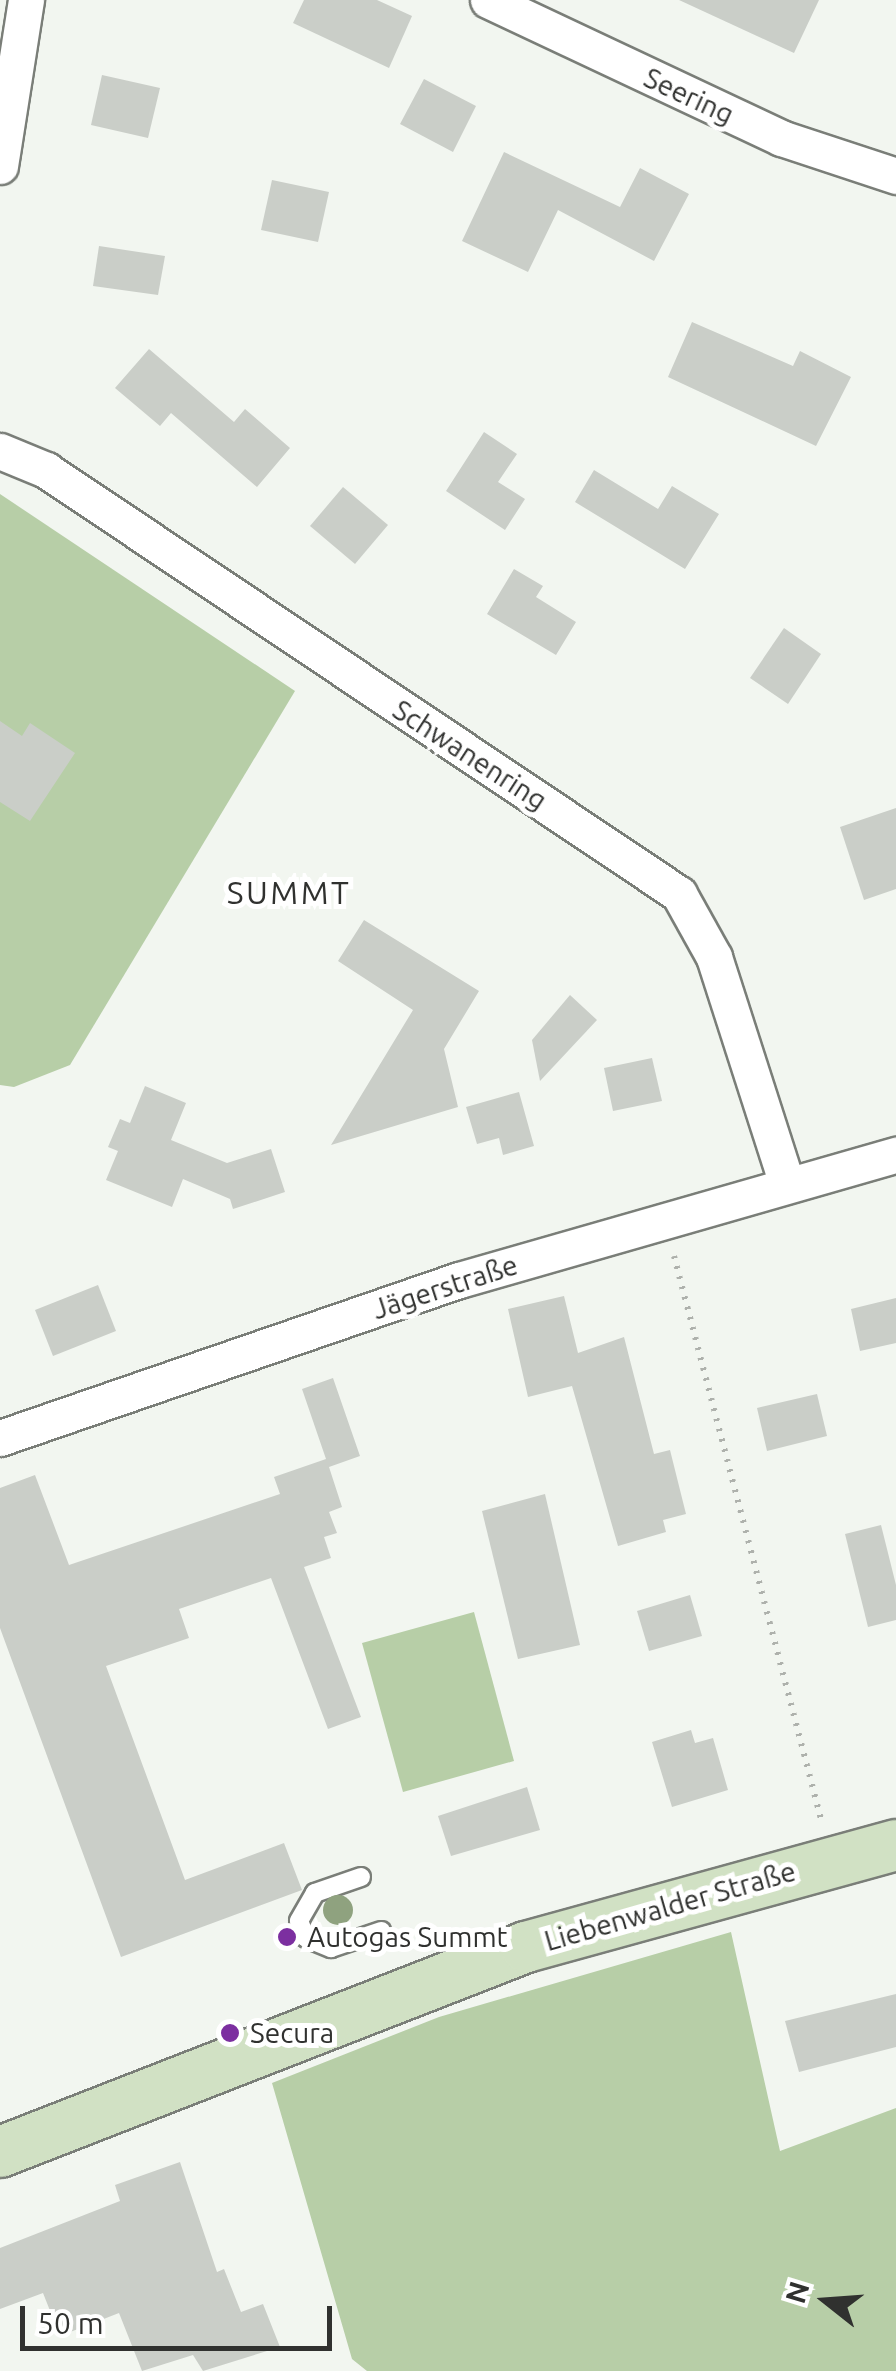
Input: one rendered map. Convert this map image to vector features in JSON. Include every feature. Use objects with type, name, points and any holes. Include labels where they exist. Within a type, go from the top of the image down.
[{"type":"main road","name":"Liebenwalder Straße","points":[[0,2152],[526,1947],[896,1846]]},
{"type":"street","points":[[0,166],[26,0]]},
{"type":"street","name":"Seering","points":[[488,0],[780,138],[896,176]]},
{"type":"street","name":"Schwanenring","points":[[0,450],[46,470],[679,894],[714,957],[787,1184]]},
{"type":"street","name":"Jägerstraße","points":[[0,1438],[459,1280],[896,1155]]},
{"type":"lane","points":[[361,1878],[314,1893],[300,1921],[306,1938],[330,1948],[382,1931]]},
{"type":"path","points":[[665,1221],[824,1830]]},
{"type":"green space","points":[[0,494],[295,691],[70,1065],[14,1087],[0,1085]]},
{"type":"green space","points":[[474,1612],[514,1761],[403,1792],[362,1643]]},
{"type":"green space","points":[[731,1932],[780,2151],[896,2108],[896,2371],[367,2371],[352,2359],[272,2083],[439,2017]]},
{"type":"building","points":[[304,0],[377,0],[412,16],[389,68],[293,23]]},
{"type":"building","points":[[679,0],[819,0],[794,53]]},
{"type":"building","points":[[102,75],[160,88],[148,138],[91,125]]},
{"type":"building","points":[[424,79],[476,106],[453,152],[400,124]]},
{"type":"building","points":[[504,152],[620,207],[640,168],[689,194],[654,261],[558,210],[528,272],[462,241]]},
{"type":"building","points":[[272,180],[329,192],[318,242],[261,230]]},
{"type":"building","points":[[99,246],[165,256],[158,295],[93,286]]},
{"type":"building","points":[[692,322],[793,366],[800,351],[851,377],[816,446],[668,377]]},
{"type":"building","points":[[149,349],[234,422],[245,409],[290,448],[257,487],[171,413],[160,426],[115,388]]},
{"type":"building","points":[[484,432],[517,454],[498,482],[525,499],[505,530],[446,491]]},
{"type":"building","points":[[594,470],[658,509],[672,486],[719,514],[685,569],[575,502]]},
{"type":"building","points":[[343,487],[388,525],[355,564],[310,526]]},
{"type":"building","points":[[514,569],[543,586],[536,597],[576,622],[556,655],[487,614]]},
{"type":"building","points":[[784,628],[821,654],[788,704],[750,678]]},
{"type":"building","points":[[0,721],[22,736],[30,723],[75,753],[30,821],[0,802]]},
{"type":"building","points":[[896,808],[896,889],[864,900],[840,827]]},
{"type":"building","points":[[364,920],[479,991],[444,1049],[458,1107],[331,1145],[413,1010],[338,961]]},
{"type":"building","points":[[570,995],[597,1020],[540,1081],[532,1040]]},
{"type":"building","points":[[652,1058],[662,1101],[613,1111],[604,1068]]},
{"type":"building","points":[[145,1086],[186,1103],[171,1140],[227,1163],[271,1149],[285,1192],[233,1209],[230,1199],[183,1179],[172,1207],[106,1180],[118,1151],[108,1147],[120,1119],[130,1123]]},
{"type":"building","points":[[519,1092],[534,1146],[503,1155],[499,1138],[477,1144],[466,1107]]},
{"type":"building","points":[[98,1285],[116,1331],[53,1356],[35,1310]]},
{"type":"building","points":[[564,1296],[578,1353],[624,1337],[654,1454],[670,1450],[686,1514],[663,1520],[666,1532],[618,1546],[572,1386],[528,1397],[508,1309]]},
{"type":"building","points":[[896,1298],[896,1343],[860,1351],[851,1309]]},
{"type":"building","points":[[333,1378],[360,1456],[329,1467],[342,1507],[329,1512],[337,1533],[324,1537],[331,1558],[304,1567],[361,1717],[328,1729],[271,1578],[179,1609],[189,1638],[106,1666],[185,1880],[284,1843],[302,1890],[121,1957],[0,1628],[0,1488],[35,1475],[69,1565],[280,1494],[274,1477],[326,1459],[302,1389]]},
{"type":"building","points":[[817,1394],[827,1436],[767,1451],[757,1408]]},
{"type":"building","points":[[545,1494],[580,1645],[518,1659],[482,1511]]},
{"type":"building","points":[[881,1525],[896,1585],[896,1620],[868,1627],[845,1534]]},
{"type":"building","points":[[690,1595],[702,1636],[649,1651],[637,1611]]},
{"type":"building","points":[[691,1730],[695,1743],[713,1738],[728,1790],[672,1807],[652,1742]]},
{"type":"building","points":[[527,1787],[540,1830],[451,1856],[438,1816]]},
{"type":"building","points":[[896,1994],[896,2047],[799,2072],[785,2021]]},
{"type":"building","points":[[180,2162],[217,2272],[224,2269],[241,2312],[263,2304],[280,2347],[203,2371],[193,2355],[142,2371],[119,2313],[60,2336],[43,2293],[0,2309],[0,2248],[120,2201],[115,2185]]},
{"type":"place","name":"Autogas Summt","points":[[287,1937]]},
{"type":"place","name":"Secura","points":[[230,2033]]},
{"type":"district","name":"SUMMT","points":[[289,892]]}]
